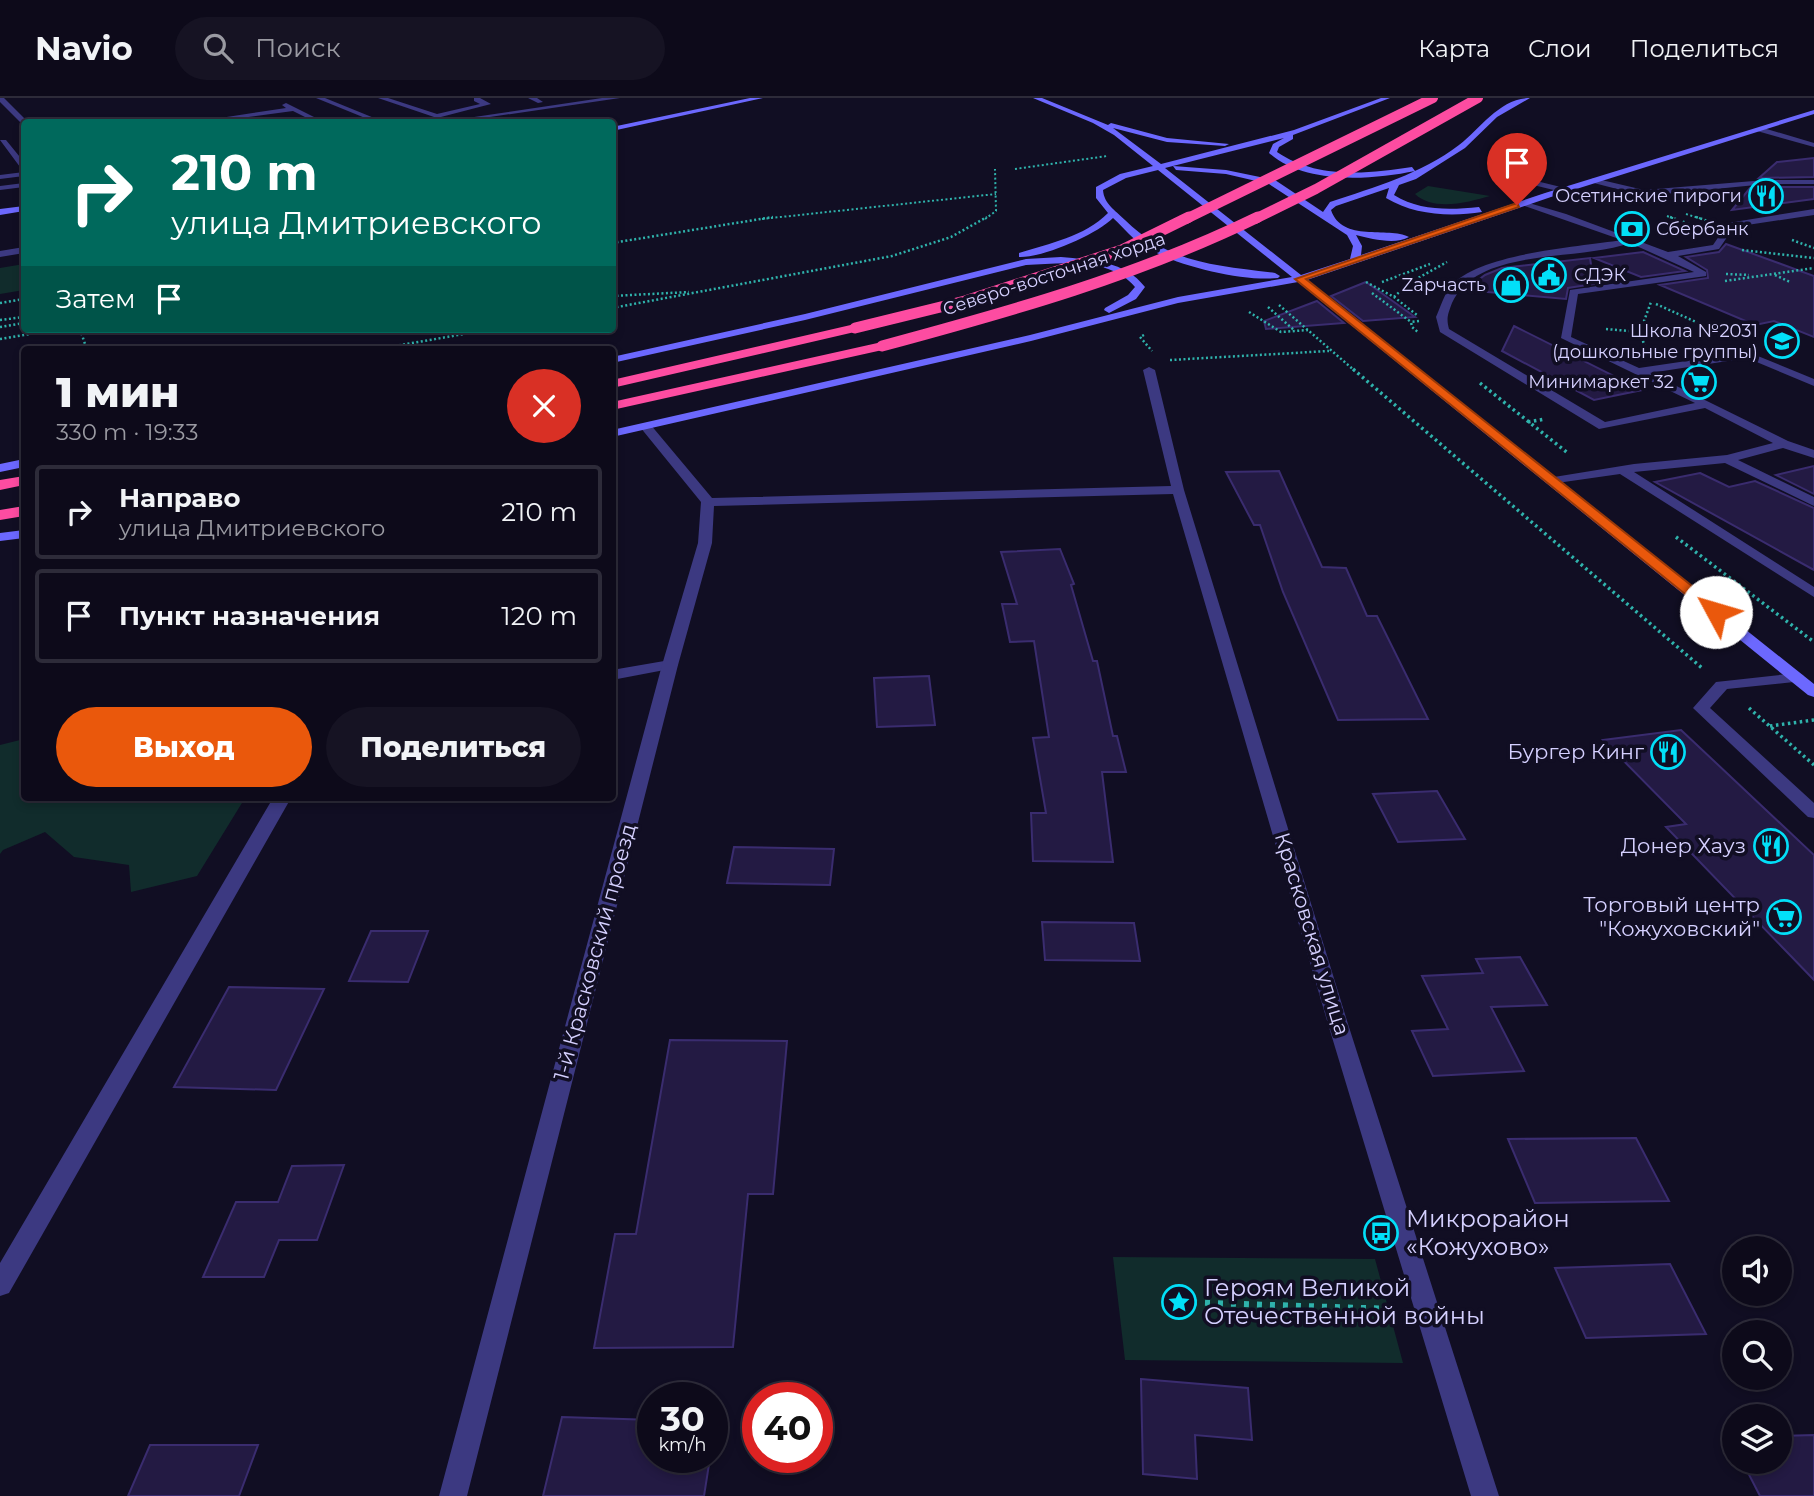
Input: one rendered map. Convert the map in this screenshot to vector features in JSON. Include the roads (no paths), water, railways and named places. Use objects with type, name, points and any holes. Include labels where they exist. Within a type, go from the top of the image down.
[{"type":"highway","name":"Северо-восточная хорда","points":[[616,383],[965,301],[1122,250],[1433,98]]},
{"type":"highway","name":"Северо-восточная хорда","points":[[616,406],[882,346],[1002,314],[1094,285],[1193,249],[1315,189],[1478,98]]},
{"type":"highway","points":[[0,485],[21,482]]},
{"type":"highway","points":[[0,515],[21,512]]},
{"type":"street","points":[[0,98],[22,119]]},
{"type":"street","points":[[319,98],[372,119]]},
{"type":"street","points":[[381,98],[442,119]]},
{"type":"street","points":[[437,116],[488,104],[476,100],[477,98]]},
{"type":"street","points":[[531,98],[540,102]]},
{"type":"street","points":[[468,119],[617,98]]},
{"type":"street","points":[[616,128],[760,98]]},
{"type":"street","points":[[1035,98],[1096,121],[1176,141],[1222,144],[1263,141]]},
{"type":"street","points":[[1299,279],[1206,266],[1163,254],[1146,244],[1101,202],[1099,189],[1113,179],[1297,132],[1387,98]]},
{"type":"street","points":[[1330,220],[1328,210],[1334,204],[1395,185],[1439,162],[1462,146],[1494,115],[1527,98]]},
{"type":"street","points":[[278,101],[314,119]]},
{"type":"street","points":[[220,119],[294,109]]},
{"type":"street","points":[[616,433],[1071,328],[1178,299],[1299,279],[1562,190],[1814,112]]},
{"type":"street","points":[[1096,121],[1117,133],[1555,481],[1814,692]]},
{"type":"street","points":[[1760,129],[1814,145]]},
{"type":"street","points":[[1297,132],[1276,146],[1273,153],[1291,164],[1312,169],[1379,174],[1402,172],[1439,162]]},
{"type":"street","points":[[3,142],[21,164]]},
{"type":"street","points":[[1158,167],[1223,171],[1259,178],[1282,187],[1343,229],[1357,242],[1358,254],[1354,260]]},
{"type":"street","points":[[0,168],[21,168]]},
{"type":"street","points":[[0,177],[21,169]]},
{"type":"street","points":[[1504,175],[1562,190]]},
{"type":"street","points":[[1593,180],[1644,193],[1766,182],[1814,182]]},
{"type":"street","points":[[0,188],[21,184]]},
{"type":"street","points":[[1395,185],[1389,196],[1424,209],[1466,212],[1521,204],[1667,256],[1701,272],[1703,274],[1573,292],[1566,338],[1784,444],[1814,454]]},
{"type":"street","points":[[0,212],[21,209]]},
{"type":"street","points":[[1667,256],[1716,247],[1731,225],[1814,212]]},
{"type":"street","points":[[935,283],[1087,233],[1102,226],[1113,213]]},
{"type":"street","points":[[1343,229],[1386,238],[1413,237],[1438,231]]},
{"type":"street","points":[[1629,242],[1506,262],[1477,270],[1454,289],[1441,317],[1444,330],[1603,426],[1706,404]]},
{"type":"street","points":[[0,254],[21,250]]},
{"type":"street","points":[[616,359],[805,317],[1026,262],[1061,260],[1110,266],[1137,281],[1140,287],[1132,297],[1071,328]]},
{"type":"street","points":[[1638,372],[1748,355],[1814,383]]},
{"type":"street","name":"Красковская улица","points":[[1149,370],[1178,490],[1485,1496]]},
{"type":"street","points":[[646,428],[686,472],[708,502],[1178,490]]},
{"type":"street","points":[[1555,481],[1622,470],[1727,459],[1784,444]]},
{"type":"street","points":[[1727,459],[1814,502]]},
{"type":"street","points":[[0,468],[21,464]]},
{"type":"street","points":[[1622,470],[1814,593]]},
{"type":"street","name":"1-й Красковский проезд","points":[[453,1496],[670,665],[705,542],[708,502]]},
{"type":"street","points":[[0,537],[21,534]]},
{"type":"street","points":[[616,674],[670,665]]},
{"type":"street","points":[[1797,678],[1722,685],[1701,708],[1814,813]]},
{"type":"street","points":[[0,1285],[280,801]]},
{"type":"place","name":"Осетинские пироги","points":[[1766,196]]},
{"type":"place","name":"Сбербанк","points":[[1632,229]]},
{"type":"place","name":"СДЭК","points":[[1549,275]]},
{"type":"place","name":"Zapчасть","points":[[1511,285]]},
{"type":"place","name":"Школа №2031 (дошкольные группы)","points":[[1782,341]]},
{"type":"place","name":"Минимаркет 32","points":[[1699,382]]},
{"type":"place","name":"Бургер Кинг","points":[[1668,752]]},
{"type":"place","name":"Донер Хауз","points":[[1771,846]]},
{"type":"place","name":"Торговый центр \"Кожуховский\"","points":[[1784,917]]},
{"type":"place","name":"Микрорайон «Кожухово»","points":[[1381,1233]]},
{"type":"place","name":"Героям Великой Отечественной войны","points":[[1179,1302]]}]
